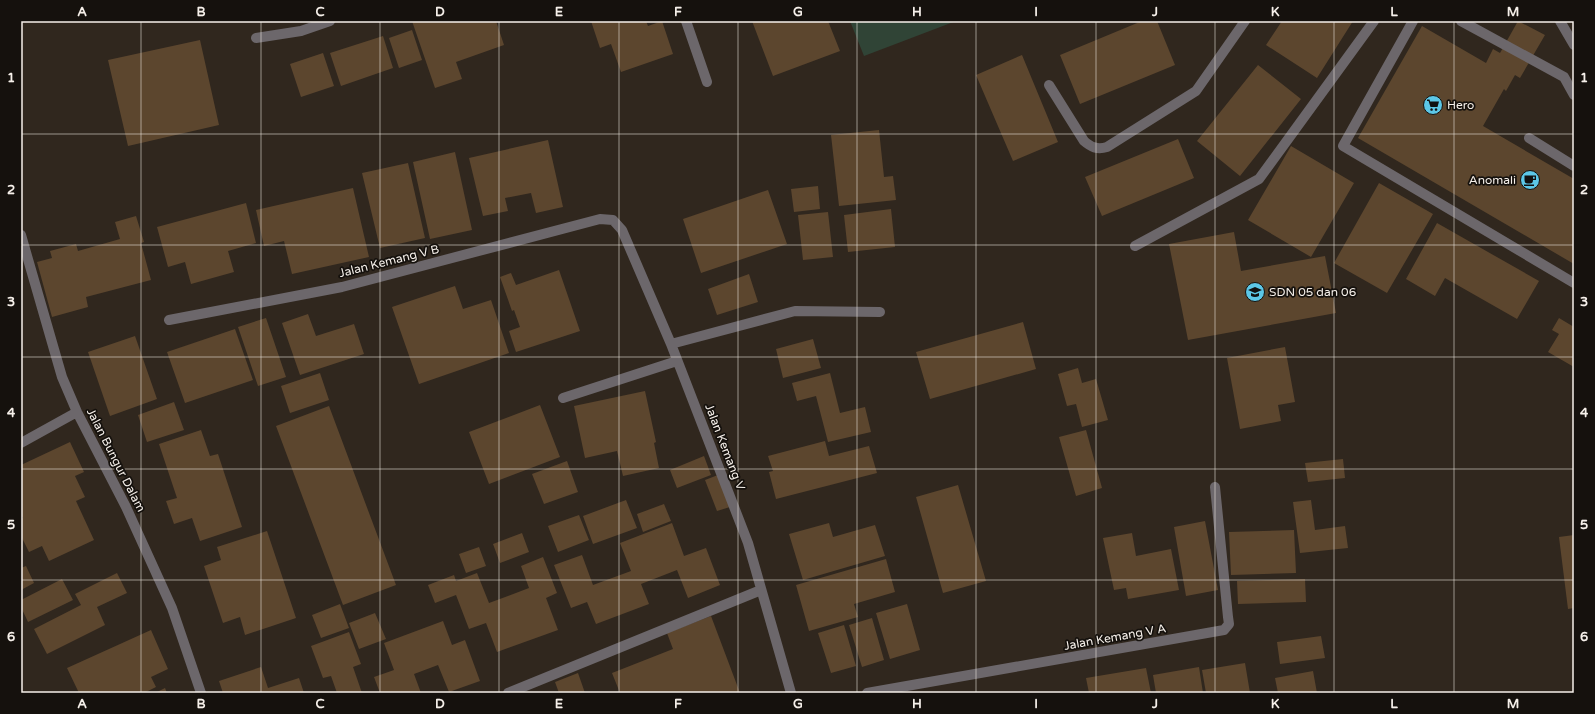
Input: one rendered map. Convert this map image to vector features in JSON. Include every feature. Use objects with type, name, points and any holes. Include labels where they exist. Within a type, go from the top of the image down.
[{"type":"street","points":[[256,38],[301,31],[330,21]]},
{"type":"street","points":[[686,21],[707,82]]},
{"type":"street","points":[[1049,85],[1084,141],[1088,145],[1095,148],[1107,147],[1196,91],[1245,21]]},
{"type":"street","points":[[1135,246],[1259,179],[1374,21]]},
{"type":"street","points":[[1413,21],[1342,146],[1574,283]]},
{"type":"street","points":[[1461,21],[1564,77],[1574,94]]},
{"type":"street","points":[[1560,21],[1574,45]]},
{"type":"street","points":[[1529,138],[1574,166]]},
{"type":"street","name":"Jalan Kemang V B","points":[[169,320],[342,287],[600,220],[613,220]]},
{"type":"street","name":"Jalan Kemang V","points":[[613,220],[622,230],[677,360],[748,543],[791,693]]},
{"type":"street","name":"Jalan Bungur Dalam","points":[[21,235],[62,378],[77,412],[126,507],[172,608],[201,693]]},
{"type":"street","points":[[670,344],[795,311],[880,312]]},
{"type":"street","points":[[562,398],[677,360]]},
{"type":"street","points":[[21,442],[77,412]]},
{"type":"street","name":"Jalan Kemang V A","points":[[867,693],[1224,630],[1229,624],[1215,487]]},
{"type":"street","points":[[508,693],[761,590]]},
{"type":"green space","points":[[850,21],[956,21],[864,56]]},
{"type":"building","points":[[412,21],[496,21],[504,45],[456,62],[462,79],[435,88]]},
{"type":"building","points":[[591,21],[646,21],[648,26],[662,21],[673,54],[621,72],[611,44],[600,48]]},
{"type":"building","points":[[752,21],[828,21],[840,51],[773,76]]},
{"type":"building","points":[[1142,21],[1157,21],[1175,65],[1080,104],[1060,55]]},
{"type":"building","points":[[1282,21],[1353,21],[1317,78],[1266,45]]},
{"type":"building","points":[[1518,21],[1545,35],[1520,78],[1515,75],[1506,91],[1504,89],[1483,126],[1574,179],[1574,264],[1358,138],[1422,26],[1486,63],[1493,49],[1500,53]]},
{"type":"building","points":[[412,30],[422,60],[399,68],[389,38]]},
{"type":"building","points":[[383,36],[393,68],[341,86],[330,53]]},
{"type":"building","points":[[200,40],[219,125],[128,146],[108,60]]},
{"type":"building","points":[[323,53],[334,86],[301,97],[290,64]]},
{"type":"building","points":[[1022,55],[1058,142],[1013,161],[976,75]]},
{"type":"building","points":[[1258,65],[1301,99],[1240,176],[1197,141]]},
{"type":"building","points":[[879,130],[884,177],[893,176],[896,200],[839,206],[831,135]]},
{"type":"building","points":[[1178,139],[1194,178],[1102,216],[1085,177]]},
{"type":"building","points":[[548,140],[563,207],[536,213],[531,193],[505,198],[508,211],[483,216],[469,158]]},
{"type":"building","points":[[1291,146],[1354,183],[1311,257],[1248,220]]},
{"type":"building","points":[[455,152],[472,230],[430,239],[413,162]]},
{"type":"building","points":[[408,163],[425,238],[380,248],[362,173]]},
{"type":"building","points":[[1379,183],[1433,214],[1387,293],[1334,263]]},
{"type":"building","points":[[818,186],[820,209],[794,212],[791,189]]},
{"type":"building","points":[[353,188],[369,257],[292,274],[284,241],[264,246],[256,210]]},
{"type":"building","points":[[768,190],[787,244],[701,273],[683,219]]},
{"type":"building","points":[[246,203],[256,243],[228,251],[234,272],[191,284],[185,262],[168,267],[157,227]]},
{"type":"building","points":[[891,209],[895,247],[848,252],[844,215]]},
{"type":"building","points":[[828,212],[833,257],[803,260],[798,215]]},
{"type":"building","points":[[136,216],[144,242],[141,243],[151,280],[86,297],[88,307],[52,317],[37,262],[52,258],[50,251],[76,244],[78,251],[120,239],[115,222]]},
{"type":"building","points":[[1437,223],[1539,281],[1517,319],[1445,278],[1435,296],[1406,279]]},
{"type":"building","name":"SDN 05 dan 06","points":[[1234,232],[1241,271],[1325,256],[1336,313],[1188,340],[1169,244]]},
{"type":"building","points":[[559,270],[580,331],[516,352],[509,331],[520,327],[514,310],[512,311],[500,277],[511,273],[516,285]]},
{"type":"building","points":[[749,274],[758,302],[717,315],[708,289]]},
{"type":"building","points":[[455,286],[463,309],[491,300],[509,353],[419,384],[392,307]]},
{"type":"building","points":[[308,314],[316,336],[354,324],[364,354],[300,375],[282,323]]},
{"type":"building","points":[[266,318],[286,377],[258,386],[238,327]]},
{"type":"building","points":[[1559,318],[1574,327],[1574,367],[1548,352],[1559,334],[1552,330]]},
{"type":"building","points":[[1023,322],[1036,369],[930,399],[916,352]]},
{"type":"building","points":[[235,329],[253,380],[185,403],[167,352]]},
{"type":"building","points":[[135,336],[157,399],[110,416],[88,352]]},
{"type":"building","points":[[813,339],[821,368],[783,378],[776,349]]},
{"type":"building","points":[[1285,347],[1295,402],[1278,405],[1281,421],[1240,429],[1227,358]]},
{"type":"building","points":[[1078,368],[1082,383],[1096,379],[1108,420],[1082,427],[1076,404],[1067,406],[1058,374]]},
{"type":"building","points":[[320,373],[329,400],[290,413],[281,386]]},
{"type":"building","points":[[830,373],[840,413],[865,407],[871,432],[828,442],[816,396],[797,401],[792,383]]},
{"type":"building","points":[[645,391],[656,442],[654,443],[659,468],[623,476],[617,451],[585,458],[574,406]]},
{"type":"building","points":[[174,402],[184,430],[147,442],[138,415]]},
{"type":"building","points":[[540,405],[560,457],[489,484],[469,432]]},
{"type":"building","points":[[329,406],[396,585],[343,605],[276,426]]},
{"type":"building","points":[[201,430],[210,456],[218,454],[242,527],[200,541],[192,518],[174,524],[166,501],[177,498],[159,444]]},
{"type":"building","points":[[1086,430],[1102,488],[1076,496],[1059,437]]},
{"type":"building","points":[[825,441],[829,456],[869,446],[877,473],[776,499],[769,472],[773,471],[768,456]]},
{"type":"building","points":[[70,442],[84,472],[75,476],[85,497],[76,501],[94,540],[49,561],[42,546],[29,552],[21,536],[21,519],[23,518],[21,515],[21,465]]},
{"type":"building","points":[[704,456],[711,475],[677,488],[670,470]]},
{"type":"building","points":[[1343,459],[1345,478],[1308,482],[1305,463]]},
{"type":"building","points":[[567,461],[578,492],[544,504],[532,474]]},
{"type":"building","points":[[718,475],[730,507],[717,511],[705,480]]},
{"type":"building","points":[[958,485],[986,581],[943,593],[916,497]]},
{"type":"building","points":[[626,500],[637,528],[593,544],[583,516]]},
{"type":"building","points":[[1311,500],[1315,530],[1345,526],[1348,548],[1300,553],[1293,502]]},
{"type":"building","points":[[664,504],[671,521],[643,532],[637,514]]},
{"type":"building","points":[[579,515],[589,540],[558,552],[548,526]]},
{"type":"building","points":[[1205,521],[1218,590],[1186,596],[1174,527]]},
{"type":"building","points":[[672,523],[684,556],[706,548],[720,585],[688,598],[677,570],[641,584],[649,604],[596,624],[587,602],[571,608],[554,565],[582,555],[593,585],[631,571],[620,543]]},
{"type":"building","points":[[829,523],[833,537],[875,525],[885,556],[803,580],[789,534]]},
{"type":"building","points":[[1294,530],[1296,573],[1231,575],[1229,532]]},
{"type":"building","points":[[267,531],[296,618],[245,635],[240,617],[223,623],[204,566],[221,560],[217,547]]},
{"type":"building","points":[[522,533],[529,552],[500,563],[493,544]]},
{"type":"building","points":[[1132,533],[1136,556],[1171,549],[1179,590],[1128,599],[1126,588],[1114,590],[1103,538]]},
{"type":"building","points":[[1574,535],[1574,608],[1568,609],[1559,537]]},
{"type":"building","points":[[479,547],[486,566],[466,573],[459,554]]},
{"type":"building","points":[[543,557],[557,593],[546,598],[558,630],[497,652],[486,623],[469,629],[456,595],[435,603],[428,585],[454,575],[456,581],[477,573],[489,603],[529,588],[521,566]]},
{"type":"building","points":[[886,559],[895,592],[854,604],[858,617],[809,631],[796,585]]},
{"type":"building","points":[[26,566],[34,583],[21,590],[21,568]]},
{"type":"building","points":[[117,573],[127,593],[97,607],[105,625],[47,654],[34,629],[81,605],[75,594]]},
{"type":"building","points":[[62,579],[73,600],[28,622],[21,607],[21,600]]},
{"type":"building","points":[[1305,579],[1306,602],[1238,604],[1237,581]]},
{"type":"building","points":[[340,604],[349,628],[321,638],[312,615]]},
{"type":"building","points":[[907,604],[920,650],[890,659],[876,613]]},
{"type":"building","points":[[375,613],[386,639],[359,649],[349,623]]},
{"type":"building","points":[[711,616],[740,693],[620,693],[612,673],[673,649],[667,633]]},
{"type":"building","points":[[872,618],[884,660],[862,667],[849,625]]},
{"type":"building","points":[[443,621],[452,645],[465,640],[480,681],[449,692],[438,665],[414,674],[421,693],[380,693],[374,677],[394,670],[384,643]]},
{"type":"building","points":[[844,625],[856,666],[831,673],[818,633]]},
{"type":"building","points":[[151,630],[168,669],[151,677],[156,687],[144,693],[79,693],[67,668]]},
{"type":"building","points":[[349,632],[361,664],[353,667],[362,693],[337,693],[331,676],[323,678],[311,646]]},
{"type":"building","points":[[1321,636],[1325,658],[1280,664],[1277,642]]},
{"type":"building","points":[[1245,663],[1250,693],[1206,693],[1202,670]]},
{"type":"building","points":[[261,667],[268,688],[299,678],[304,693],[223,693],[219,681]]},
{"type":"building","points":[[1199,667],[1203,693],[1156,693],[1153,675]]},
{"type":"building","points":[[1146,668],[1151,693],[1089,693],[1086,678]]},
{"type":"building","points":[[1313,671],[1317,693],[1278,693],[1275,678]]},
{"type":"building","points":[[578,673],[585,693],[559,693],[555,682]]},
{"type":"building","points":[[165,688],[167,693],[155,693]]},
{"type":"place","name":"Hero","points":[[1433,105]]},
{"type":"place","name":"Anomali","points":[[1530,180]]},
{"type":"place","name":"SDN 05 dan 06","points":[[1255,292]]}]
